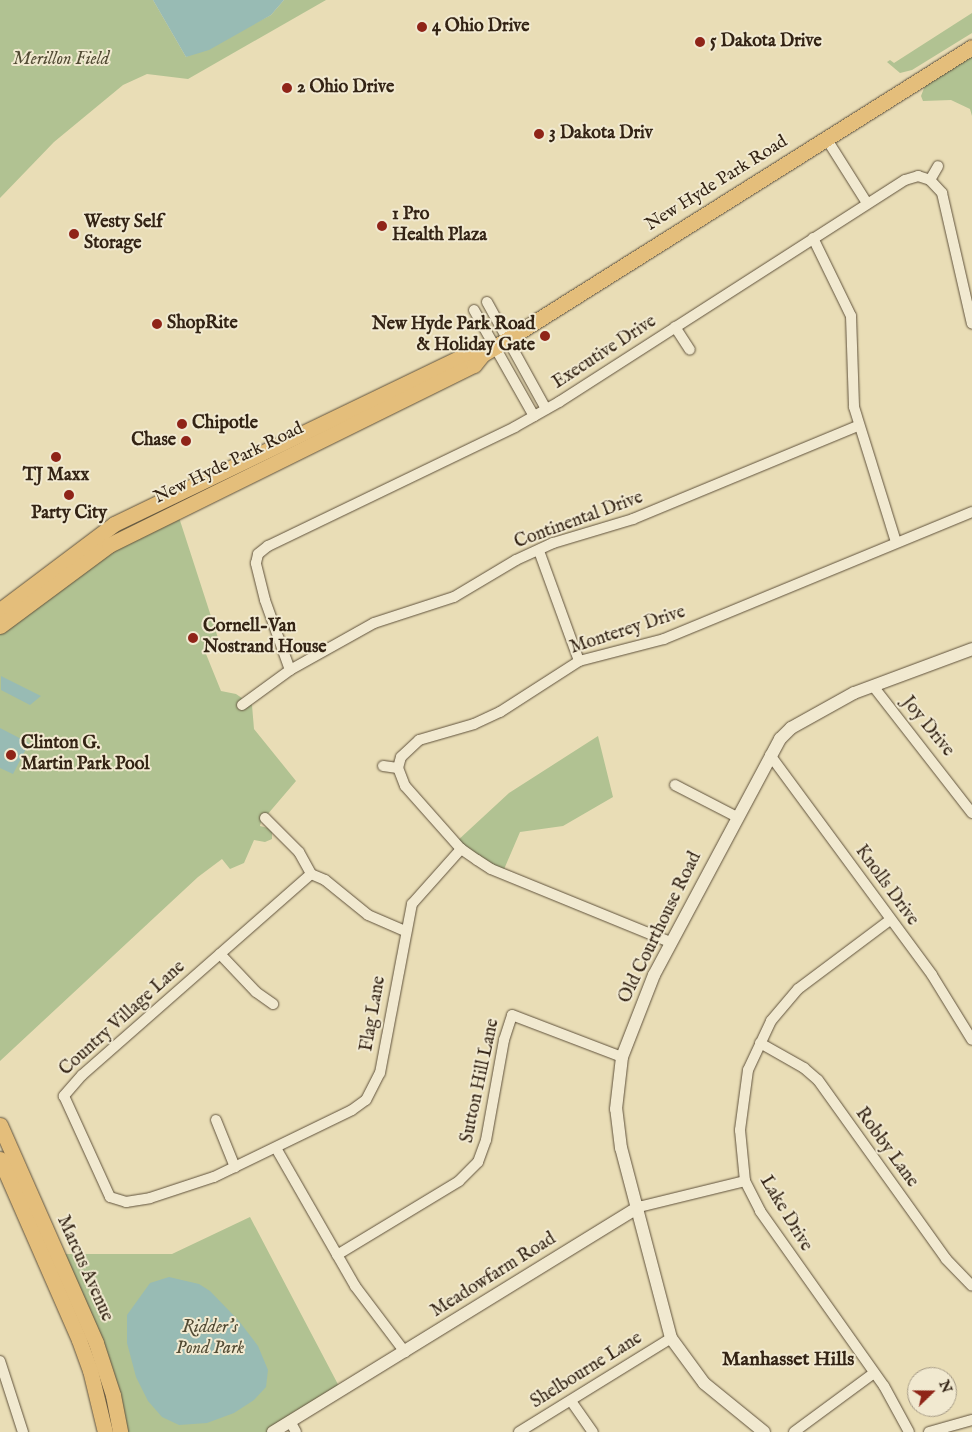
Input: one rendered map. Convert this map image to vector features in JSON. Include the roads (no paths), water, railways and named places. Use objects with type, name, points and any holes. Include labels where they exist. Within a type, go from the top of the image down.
[{"type":"main road","name":"New Hyde Park Road","points":[[0,626],[109,545],[474,365],[495,347],[972,47]]},
{"type":"main road","name":"New Hyde Park Road","points":[[0,610],[114,524],[468,354],[495,347]]},
{"type":"main road","name":"Marcus Avenue","points":[[0,1125],[2,1142],[96,1343],[113,1395],[120,1432]]},
{"type":"main road","name":"Marcus Avenue","points":[[0,1159],[79,1340],[90,1370],[105,1432]]},
{"type":"street","points":[[826,138],[866,203]]},
{"type":"street","points":[[938,166],[930,180],[940,189],[946,201],[972,324]]},
{"type":"street","name":"Executive Drive","points":[[290,670],[265,600],[256,564],[258,554],[268,546],[534,416],[866,203],[905,180],[918,176],[930,180]]},
{"type":"street","points":[[813,238],[851,316],[851,378],[858,426],[896,542]]},
{"type":"street","points":[[488,302],[495,347],[546,409]]},
{"type":"street","points":[[474,310],[534,416]]},
{"type":"street","points":[[675,327],[690,350]]},
{"type":"street","name":"Continental Drive","points":[[242,705],[290,670],[374,623],[454,597],[516,560],[564,539],[633,519],[858,426]]},
{"type":"street","name":"Monterey Drive","points":[[398,768],[408,747],[419,740],[474,724],[500,712],[579,661],[664,639],[972,512]]},
{"type":"street","points":[[539,551],[579,661]]},
{"type":"street","name":"Old Courthouse Road","points":[[764,1432],[704,1383],[671,1338],[639,1207],[621,1148],[616,1120],[622,1057],[654,975],[670,942],[770,755],[791,728],[819,710],[873,686],[972,649]]},
{"type":"street","name":"Joy Drive","points":[[873,686],[972,812]]},
{"type":"street","name":"Knolls Drive","points":[[770,755],[932,975],[972,1040]]},
{"type":"street","points":[[383,766],[398,768],[405,786],[461,848],[491,869],[670,942]]},
{"type":"street","points":[[675,785],[737,817]]},
{"type":"street","points":[[265,818],[303,857],[311,874],[325,880],[368,915],[405,931]]},
{"type":"street","name":"Flag Lane","points":[[276,1148],[352,1110],[374,1090],[383,1059],[405,931],[415,897],[461,848]]},
{"type":"street","name":"Country Village Lane","points":[[276,1148],[179,1190],[150,1198],[118,1201],[106,1191],[64,1096],[82,1075],[311,874]]},
{"type":"street","name":"Lake Drive","points":[[890,920],[798,989],[771,1021],[748,1070],[742,1098],[740,1130],[746,1180],[771,1230],[874,1373],[909,1432]]},
{"type":"street","points":[[220,954],[256,992],[273,1004]]},
{"type":"street","name":"Sutton Hill Lane","points":[[338,1255],[459,1181],[478,1162],[486,1140],[504,1040],[512,1015],[622,1057]]},
{"type":"street","name":"Robby Lane","points":[[760,1044],[804,1068],[818,1080],[946,1260],[972,1286]]},
{"type":"street","points":[[216,1120],[235,1167]]},
{"type":"street","points":[[276,1148],[355,1286],[405,1352]]},
{"type":"street","name":"Meadowfarm Road","points":[[273,1432],[293,1428],[405,1352],[639,1207],[746,1180]]},
{"type":"street","name":"Shelbourne Lane","points":[[519,1432],[671,1338]]},
{"type":"street","points":[[0,1361],[23,1432]]},
{"type":"street","points":[[794,1432],[874,1373]]},
{"type":"street","points":[[570,1400],[593,1432]]},
{"type":"street","points":[[929,1432],[972,1420]]},
{"type":"water","points":[[153,0],[284,0],[271,15],[209,50],[186,57]]},
{"type":"water","points":[[1,676],[41,696],[30,705],[1,690]]},
{"type":"water","name":"Clinton G. Martin Park Pool","points":[[0,728],[29,743],[13,774],[0,768]]},
{"type":"water","points":[[169,1277],[199,1284],[210,1291],[239,1321],[258,1346],[268,1370],[266,1387],[254,1400],[234,1413],[207,1423],[179,1425],[162,1417],[148,1401],[136,1377],[127,1343],[127,1315],[150,1283]]},
{"type":"place","name":"4 Ohio Drive","points":[[422,27]]},
{"type":"place","name":"5 Dakota Drive","points":[[700,42]]},
{"type":"place","name":"2 Ohio Drive","points":[[287,88]]},
{"type":"place","name":"3 Dakota Driv","points":[[539,134]]},
{"type":"place","name":"1 Pro Health Plaza","points":[[382,226]]},
{"type":"place","name":"Westy Self Storage","points":[[74,234]]},
{"type":"place","name":"ShopRite","points":[[157,324]]},
{"type":"place","name":"New Hyde Park Road & Holiday Gate","points":[[545,336]]},
{"type":"place","name":"Chipotle","points":[[182,424]]},
{"type":"place","name":"Chase","points":[[186,441]]},
{"type":"place","name":"TJ Maxx","points":[[56,457]]},
{"type":"place","name":"Party City","points":[[69,495]]},
{"type":"place","name":"Cornell-Van Nostrand House","points":[[193,638]]},
{"type":"place","name":"Clinton G. Martin Park Pool","points":[[11,755]]},
{"type":"district","name":"Manhasset Hills","points":[[788,1359]]},
{"type":"park label","name":"Merillon Field","points":[[61,60]]},
{"type":"park label","name":"Ridder's Pond Park","points":[[210,1339]]}]
